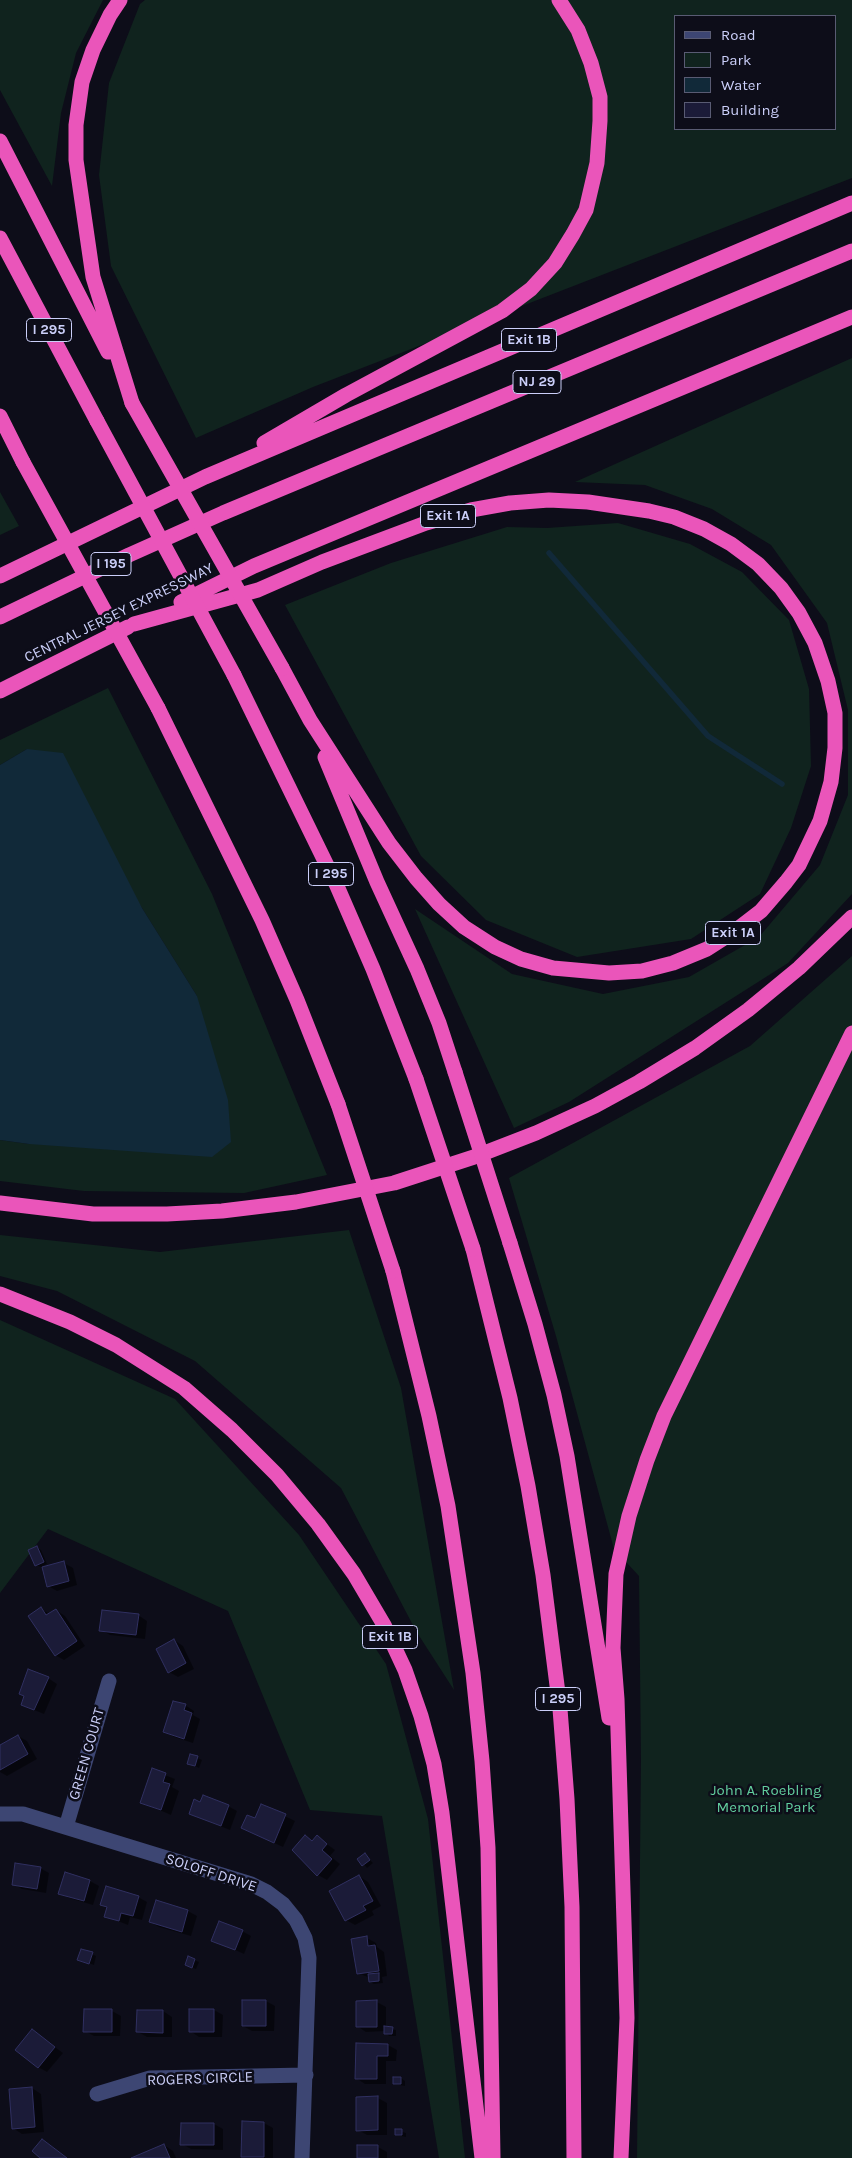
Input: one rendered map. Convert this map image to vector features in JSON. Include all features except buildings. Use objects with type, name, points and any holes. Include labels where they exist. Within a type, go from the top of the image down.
[{"type":"highway","points":[[120,0],[110,15],[93,50],[82,82],[76,125],[76,160],[93,277],[132,403]]},
{"type":"highway","points":[[0,576],[205,477],[346,395],[502,312],[531,289],[554,263],[586,210],[597,163],[600,97],[591,64],[578,30],[559,0]]},
{"type":"highway","points":[[0,141],[100,336],[132,403],[310,720],[377,882],[418,969],[439,1023],[510,1243],[554,1395],[567,1456],[619,1781]]},
{"type":"highway","name":"Exit 1B","points":[[205,477],[852,202]]},
{"type":"highway","name":"I 295","points":[[0,238],[234,675],[337,886],[373,968],[416,1079],[473,1249],[510,1398],[528,1486],[543,1575],[560,1709],[567,1799],[572,1907],[574,2158]]},
{"type":"highway","name":"NJ 29","points":[[223,513],[852,251]]},
{"type":"highway","name":"CENTRAL JERSEY EXPRESSWAY","points":[[0,691],[254,566],[852,317]]},
{"type":"highway","points":[[0,416],[158,708],[262,920],[297,1000],[338,1104],[393,1271],[430,1416],[448,1506],[473,1673],[488,1848],[493,2158]]},
{"type":"highway","points":[[0,426],[24,462]]},
{"type":"highway","name":"Exit 1A","points":[[134,624],[258,590],[330,559],[426,523],[471,510],[510,503],[549,500],[588,502],[649,511],[704,529],[731,544],[758,564],[782,588],[799,613],[814,643],[828,681],[835,713],[835,748],[831,782],[820,821],[808,848],[786,882],[761,910],[707,949],[674,964],[642,971],[609,974],[553,968],[521,959],[495,947],[464,927],[416,878],[389,843],[310,720]]},
{"type":"highway","name":"I 195","points":[[0,617],[120,559],[223,513]]},
{"type":"highway","points":[[0,1203],[93,1214],[167,1214],[222,1210],[296,1202],[394,1183],[474,1157],[536,1133],[596,1106],[695,1048],[748,1010],[799,968],[852,916]]},
{"type":"highway","points":[[621,2158],[627,2018],[613,1616],[616,1574],[629,1516],[646,1460],[664,1416],[852,1033]]},
{"type":"highway","name":"Exit 1B","points":[[0,1294],[70,1322],[116,1345],[184,1388],[232,1430],[270,1469],[318,1524],[354,1574],[384,1625],[405,1670],[434,1764],[442,1813],[482,2158]]},
{"type":"street","name":"GREEN COURT","points":[[66,1827],[109,1681]]},
{"type":"street","name":"SOLOFF DRIVE","points":[[0,1814],[23,1814],[250,1884],[267,1892],[283,1904],[305,1938],[309,1958],[302,2158]]},
{"type":"street","name":"ROGERS CIRCLE","points":[[97,2094],[150,2078],[306,2075]]},
{"type":"green space","points":[[0,0],[103,0],[76,53],[61,113],[52,186],[0,90]]},
{"type":"green space","points":[[145,0],[852,0],[852,178],[313,387],[196,438],[111,266],[99,175],[109,83],[140,4]]},
{"type":"green space","points":[[852,358],[852,894],[788,963],[569,1102],[514,1128],[415,909],[512,974],[603,994],[689,977],[759,937],[820,865],[848,795],[848,710],[827,623],[771,545],[712,509],[645,485],[575,482]]},
{"type":"green space","points":[[0,492],[19,526],[0,535]]},
{"type":"green space","points":[[618,523],[690,544],[742,572],[789,620],[809,689],[811,766],[791,828],[760,894],[691,939],[577,957],[486,920],[421,856],[285,605],[391,563],[507,527],[547,528]]},
{"type":"green space","points":[[108,688],[212,894],[327,1175],[244,1193],[84,1191],[0,1181],[0,1140],[29,1144],[197,996],[142,908],[27,749],[0,765],[0,740]]},
{"type":"green space","name":"John A. Roebling Memorial Park","points":[[852,956],[852,2158],[637,2158],[641,1760],[639,1576],[614,1549],[556,1336],[509,1178],[750,1046]]},
{"type":"green space","points":[[349,1230],[401,1388],[454,1690],[416,1631],[341,1488],[195,1361],[57,1291],[0,1276],[0,1235],[160,1252]]},
{"type":"green space","points":[[0,1320],[175,1399],[299,1535],[386,1664],[428,1819],[465,2158],[439,2158],[382,1816],[310,1810],[228,1611],[48,1529],[0,1593]]},
{"type":"water","points":[[27,749],[63,753],[142,908],[197,996],[228,1100],[231,1142],[212,1157],[29,1144],[0,1140],[0,765]]},
{"type":"waterway","points":[[549,553],[708,736],[782,784]]}]
